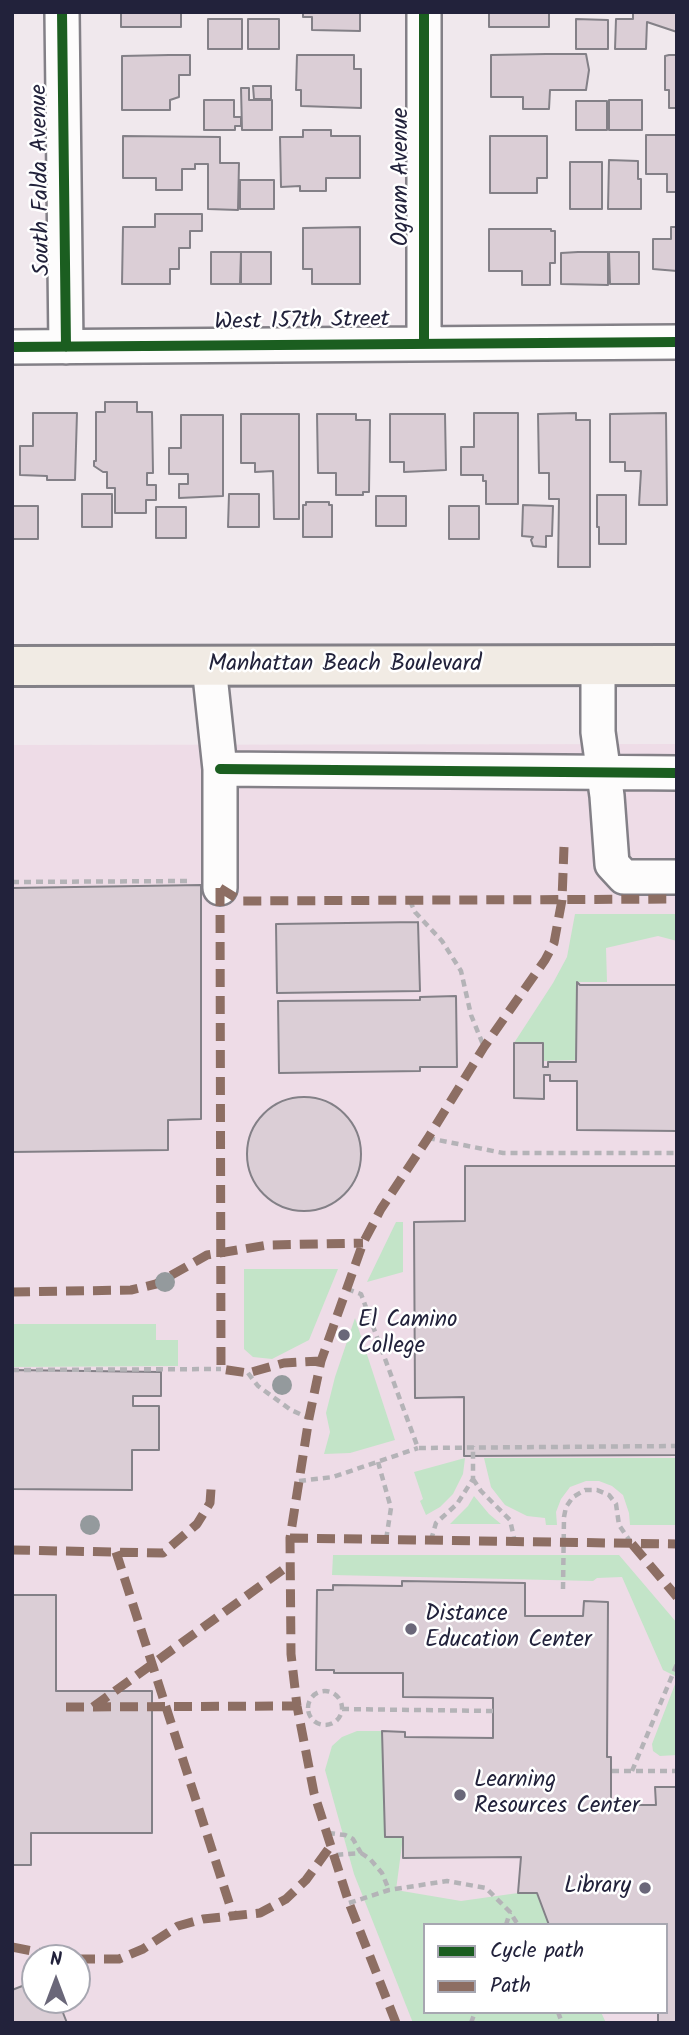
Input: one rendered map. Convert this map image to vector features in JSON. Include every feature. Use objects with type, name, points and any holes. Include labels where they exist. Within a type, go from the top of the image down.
[{"type":"main road","name":"Manhattan Beach Boulevard","points":[[12,666],[677,665]]},
{"type":"street","name":"South Falda Avenue","points":[[62,12],[66,347]]},
{"type":"street","name":"Ogram Avenue","points":[[424,12],[424,342]]},
{"type":"street","name":"West 157th Street","points":[[12,346],[677,342]]},
{"type":"street","points":[[209,666],[220,769],[220,888]]},
{"type":"street","points":[[598,666],[598,732],[607,796],[612,864],[624,877],[677,877]]},
{"type":"street","points":[[220,769],[677,773]]},
{"type":"path","points":[[12,882],[208,881],[220,888]]},
{"type":"path","points":[[410,901],[415,912],[442,942],[461,971],[471,1015],[484,1047]]},
{"type":"path","points":[[428,1138],[503,1153],[677,1153]]},
{"type":"path","points":[[347,1289],[361,1294],[418,1448]]},
{"type":"path","points":[[12,1370],[221,1369]]},
{"type":"path","points":[[248,1373],[257,1386],[291,1410],[309,1418]]},
{"type":"path","points":[[431,1540],[436,1523],[457,1504],[473,1479],[473,1446]]},
{"type":"path","points":[[299,1481],[333,1477],[418,1448],[677,1446]]},
{"type":"path","points":[[378,1462],[391,1516],[386,1540]]},
{"type":"path","points":[[473,1479],[481,1491],[510,1520],[515,1542]]},
{"type":"path","points":[[563,1590],[564,1517],[566,1507],[573,1497],[585,1490],[597,1490],[609,1495],[616,1504],[620,1525],[632,1544]]},
{"type":"path","points":[[632,1771],[677,1664]]},
{"type":"path","points":[[325,1691],[335,1694],[342,1709],[338,1720],[328,1725],[317,1723],[308,1709],[311,1698],[325,1691]]},
{"type":"path","points":[[342,1709],[493,1712]]},
{"type":"path","points":[[612,1771],[677,1771]]},
{"type":"path","points":[[328,1833],[353,1839],[361,1853],[382,1872],[389,1890]]},
{"type":"path","points":[[335,1855],[361,1853]]},
{"type":"path","points":[[349,1903],[389,1890],[447,1881],[486,1888],[510,1912],[517,1923]]},
{"type":"path","points":[[507,1923],[510,1912]]},
{"type":"shaded area","name":"El Camino College","points":[[677,744],[677,2023],[12,2023],[12,745]]},
{"type":"green space","points":[[575,914],[677,914],[677,941],[658,936],[606,948],[607,982],[577,982],[576,1060],[543,1061],[514,1043],[567,957]]},
{"type":"green space","points":[[396,1222],[403,1222],[403,1272],[367,1282]]},
{"type":"green space","points":[[244,1269],[338,1269],[309,1340],[272,1359],[253,1357],[244,1349]]},
{"type":"green space","points":[[355,1318],[395,1440],[350,1453],[324,1454],[330,1432],[326,1413]]},
{"type":"green space","points":[[12,1324],[156,1324],[156,1340],[178,1340],[178,1366],[12,1367]]},
{"type":"green space","points":[[465,1458],[463,1474],[453,1494],[440,1507],[426,1515],[414,1472]]},
{"type":"green space","points":[[484,1458],[677,1458],[677,1525],[630,1525],[623,1495],[612,1486],[599,1481],[586,1481],[570,1487],[561,1499],[556,1512],[557,1525],[546,1525],[545,1518],[527,1516],[505,1505],[491,1487]]},
{"type":"green space","points":[[474,1496],[489,1514],[501,1524],[450,1524]]},
{"type":"green space","points":[[333,1555],[619,1555],[677,1623],[677,1677],[663,1670],[622,1577],[597,1578],[593,1581],[332,1575]]},
{"type":"green space","points":[[677,1679],[677,1755],[660,1756],[653,1751],[652,1744]]},
{"type":"green space","points":[[357,1731],[382,1731],[385,1837],[403,1837],[396,1890],[461,1901],[537,1893],[548,1923],[423,1923],[423,2014],[602,2014],[606,2023],[413,2023],[354,1874],[325,1770],[332,1746],[342,1737]]},
{"type":"building","points":[[121,12],[181,12],[181,27],[121,27]]},
{"type":"building","points":[[303,12],[360,12],[360,31],[312,30],[312,17],[303,17]]},
{"type":"building","points":[[489,12],[549,12],[549,27],[489,27]]},
{"type":"building","points":[[633,12],[677,12],[677,32],[647,22],[646,49],[615,49],[616,19],[633,19]]},
{"type":"building","points":[[208,19],[242,19],[242,49],[208,49]]},
{"type":"building","points":[[248,19],[279,19],[279,49],[248,49]]},
{"type":"building","points":[[576,19],[608,20],[608,49],[576,49]]},
{"type":"building","points":[[586,54],[589,70],[586,90],[550,90],[549,109],[523,109],[523,97],[491,97],[491,55]]},
{"type":"building","points":[[190,55],[190,75],[179,75],[179,97],[170,100],[170,110],[122,110],[122,56]]},
{"type":"building","points":[[297,55],[354,55],[354,69],[361,69],[361,108],[301,106],[301,90],[296,90]]},
{"type":"building","points":[[677,55],[677,108],[669,108],[669,90],[665,90],[665,56]]},
{"type":"building","points":[[253,86],[271,86],[271,99],[254,99]]},
{"type":"building","points":[[241,88],[249,88],[249,100],[272,100],[272,130],[242,130]]},
{"type":"building","points":[[204,100],[234,100],[234,117],[241,117],[241,126],[235,126],[235,130],[204,130]]},
{"type":"building","points":[[609,100],[642,100],[642,130],[609,130]]},
{"type":"building","points":[[576,101],[607,101],[607,130],[576,130]]},
{"type":"building","points":[[303,130],[331,130],[331,136],[360,136],[360,178],[326,178],[326,191],[300,191],[300,186],[281,187],[280,137],[303,137]]},
{"type":"building","points":[[646,135],[677,135],[677,192],[667,192],[667,174],[646,174]]},
{"type":"building","points":[[123,136],[220,137],[220,163],[239,163],[238,210],[208,209],[208,164],[195,164],[195,169],[182,169],[182,190],[156,190],[156,178],[123,178]]},
{"type":"building","points":[[490,136],[547,136],[547,178],[537,178],[537,193],[490,193]]},
{"type":"building","points":[[609,160],[638,161],[641,209],[608,209]]},
{"type":"building","points":[[570,162],[602,162],[602,209],[570,209]]},
{"type":"building","points":[[240,180],[274,180],[274,209],[240,209]]},
{"type":"building","points":[[155,214],[202,214],[202,231],[190,231],[190,248],[179,248],[179,269],[170,269],[170,284],[122,284],[123,227],[155,227]]},
{"type":"building","points":[[360,227],[360,284],[312,284],[312,269],[303,269],[303,228]]},
{"type":"building","points":[[671,227],[677,227],[677,271],[653,269],[653,239],[671,239]]},
{"type":"building","points":[[489,229],[555,231],[555,263],[550,263],[550,285],[522,285],[522,271],[489,271]]},
{"type":"building","points":[[211,252],[241,252],[240,284],[211,284]]},
{"type":"building","points":[[241,252],[271,252],[271,284],[241,284]]},
{"type":"building","points":[[608,252],[608,285],[561,284],[561,253]]},
{"type":"building","points":[[609,252],[639,252],[639,284],[610,284]]},
{"type":"building","points":[[105,402],[137,402],[137,412],[152,412],[153,473],[147,473],[147,485],[156,485],[156,500],[146,500],[146,513],[115,513],[115,488],[107,488],[107,472],[94,466],[96,412],[105,412]]},
{"type":"building","points":[[33,413],[77,413],[75,480],[47,480],[47,476],[20,475],[20,446],[33,446]]},
{"type":"building","points":[[474,413],[518,413],[518,504],[486,504],[486,481],[483,481],[483,475],[461,475],[461,447],[474,447]]},
{"type":"building","points":[[576,413],[576,420],[590,420],[590,567],[558,567],[559,499],[549,499],[549,473],[539,473],[538,414]]},
{"type":"building","points":[[666,413],[667,505],[639,505],[641,471],[625,471],[625,462],[610,462],[610,414]]},
{"type":"building","points":[[241,414],[299,414],[299,519],[274,519],[273,471],[255,472],[255,463],[241,463]]},
{"type":"building","points":[[317,414],[356,414],[356,420],[370,420],[369,492],[363,492],[363,495],[336,495],[336,473],[318,473]]},
{"type":"building","points":[[390,414],[445,414],[446,470],[404,472],[404,462],[390,462]]},
{"type":"building","points":[[181,415],[223,415],[223,496],[179,498],[179,484],[188,484],[188,474],[169,474],[169,448],[181,448]]},
{"type":"building","points":[[82,494],[112,494],[112,527],[82,527]]},
{"type":"building","points":[[229,494],[259,494],[259,527],[228,527]]},
{"type":"building","points":[[597,495],[626,495],[626,544],[599,544]]},
{"type":"building","points":[[376,496],[406,496],[406,526],[376,526]]},
{"type":"building","points":[[306,502],[329,502],[329,505],[332,505],[332,537],[303,537],[303,505],[306,505]]},
{"type":"building","points":[[523,505],[553,506],[552,536],[546,536],[546,547],[533,546],[533,537],[522,536]]},
{"type":"building","points":[[12,506],[38,506],[38,539],[12,539]]},
{"type":"building","points":[[449,506],[479,506],[479,539],[449,539]]},
{"type":"building","points":[[156,507],[186,507],[186,538],[156,538]]},
{"type":"building","points":[[201,885],[201,1119],[168,1120],[168,1150],[12,1152],[12,888]]},
{"type":"building","points":[[418,922],[420,991],[277,993],[276,924]]},
{"type":"building","points":[[577,982],[580,985],[677,985],[677,1131],[577,1130],[577,1081],[550,1081],[550,1075],[544,1075],[544,1099],[514,1098],[514,1043],[543,1043],[543,1067],[548,1067],[548,1062],[576,1062]]},
{"type":"building","points":[[456,996],[457,1067],[420,1067],[420,1071],[279,1073],[278,1001],[420,1000],[420,997]]},
{"type":"building","points":[[304,1097],[326,1101],[344,1114],[357,1132],[361,1154],[357,1176],[344,1194],[326,1207],[304,1211],[282,1207],[264,1194],[251,1176],[247,1154],[251,1132],[264,1114],[282,1101]]},
{"type":"building","points":[[465,1166],[677,1166],[677,1455],[464,1456],[464,1397],[415,1398],[414,1222],[465,1221]]},
{"type":"building","points":[[12,1370],[161,1372],[161,1396],[133,1396],[133,1406],[159,1406],[159,1450],[132,1450],[132,1490],[12,1489]]},
{"type":"building","points":[[402,1581],[525,1583],[525,1616],[583,1616],[584,1601],[608,1602],[607,1757],[611,1757],[611,1805],[656,1805],[655,1787],[677,1787],[677,2023],[658,2023],[658,2014],[668,2014],[668,1923],[548,1923],[537,1893],[518,1893],[521,1857],[403,1858],[403,1837],[385,1837],[382,1731],[405,1732],[405,1737],[493,1738],[493,1698],[403,1697],[403,1673],[334,1673],[334,1670],[316,1670],[317,1590],[333,1590],[333,1585],[402,1586]]},
{"type":"building","points":[[12,1595],[56,1595],[56,1691],[152,1691],[152,1833],[31,1833],[31,1865],[12,1865]]},
{"type":"building","points":[[21,1986],[21,2014],[63,2014],[67,2023],[12,2023],[12,1990]]},
{"type":"marked path","points":[[396,2023],[349,1903],[314,1793],[297,1706],[291,1654],[290,1538],[321,1361],[363,1243],[381,1209],[484,1047],[554,943],[562,900],[564,847]]},
{"type":"marked path","points":[[220,888],[221,1369],[248,1373],[284,1363],[321,1361]]},
{"type":"marked path","points":[[220,888],[241,901],[677,899]]},
{"type":"marked path","points":[[12,1292],[131,1290],[156,1284],[207,1255],[268,1245],[363,1243]]},
{"type":"marked path","points":[[12,1550],[163,1553],[197,1524],[210,1503],[211,1489]]},
{"type":"marked path","points":[[290,1538],[677,1544]]},
{"type":"marked path","points":[[632,1544],[677,1597]]},
{"type":"marked path","points":[[116,1552],[233,1915]]},
{"type":"marked path","points":[[93,1707],[288,1566]]},
{"type":"marked path","points":[[66,1707],[297,1706],[308,1709]]},
{"type":"marked path","points":[[91,1959],[119,1959],[143,1949],[178,1926],[203,1919],[260,1913],[286,1899],[306,1880],[332,1844]]},
{"type":"marked path","points":[[12,1947],[21,1949]]},
{"type":"cycle path","points":[[62,12],[66,347]]},
{"type":"cycle path","points":[[424,12],[424,342]]},
{"type":"cycle path","points":[[12,347],[677,342]]},
{"type":"cycle path","points":[[220,769],[677,773]]},
{"type":"place","name":"El Camino College","points":[[344,1335]]},
{"type":"place","name":"Distance Education Center","points":[[411,1629]]},
{"type":"place","name":"Learning Resources Center","points":[[460,1795]]},
{"type":"place","name":"Library","points":[[645,1888]]}]
